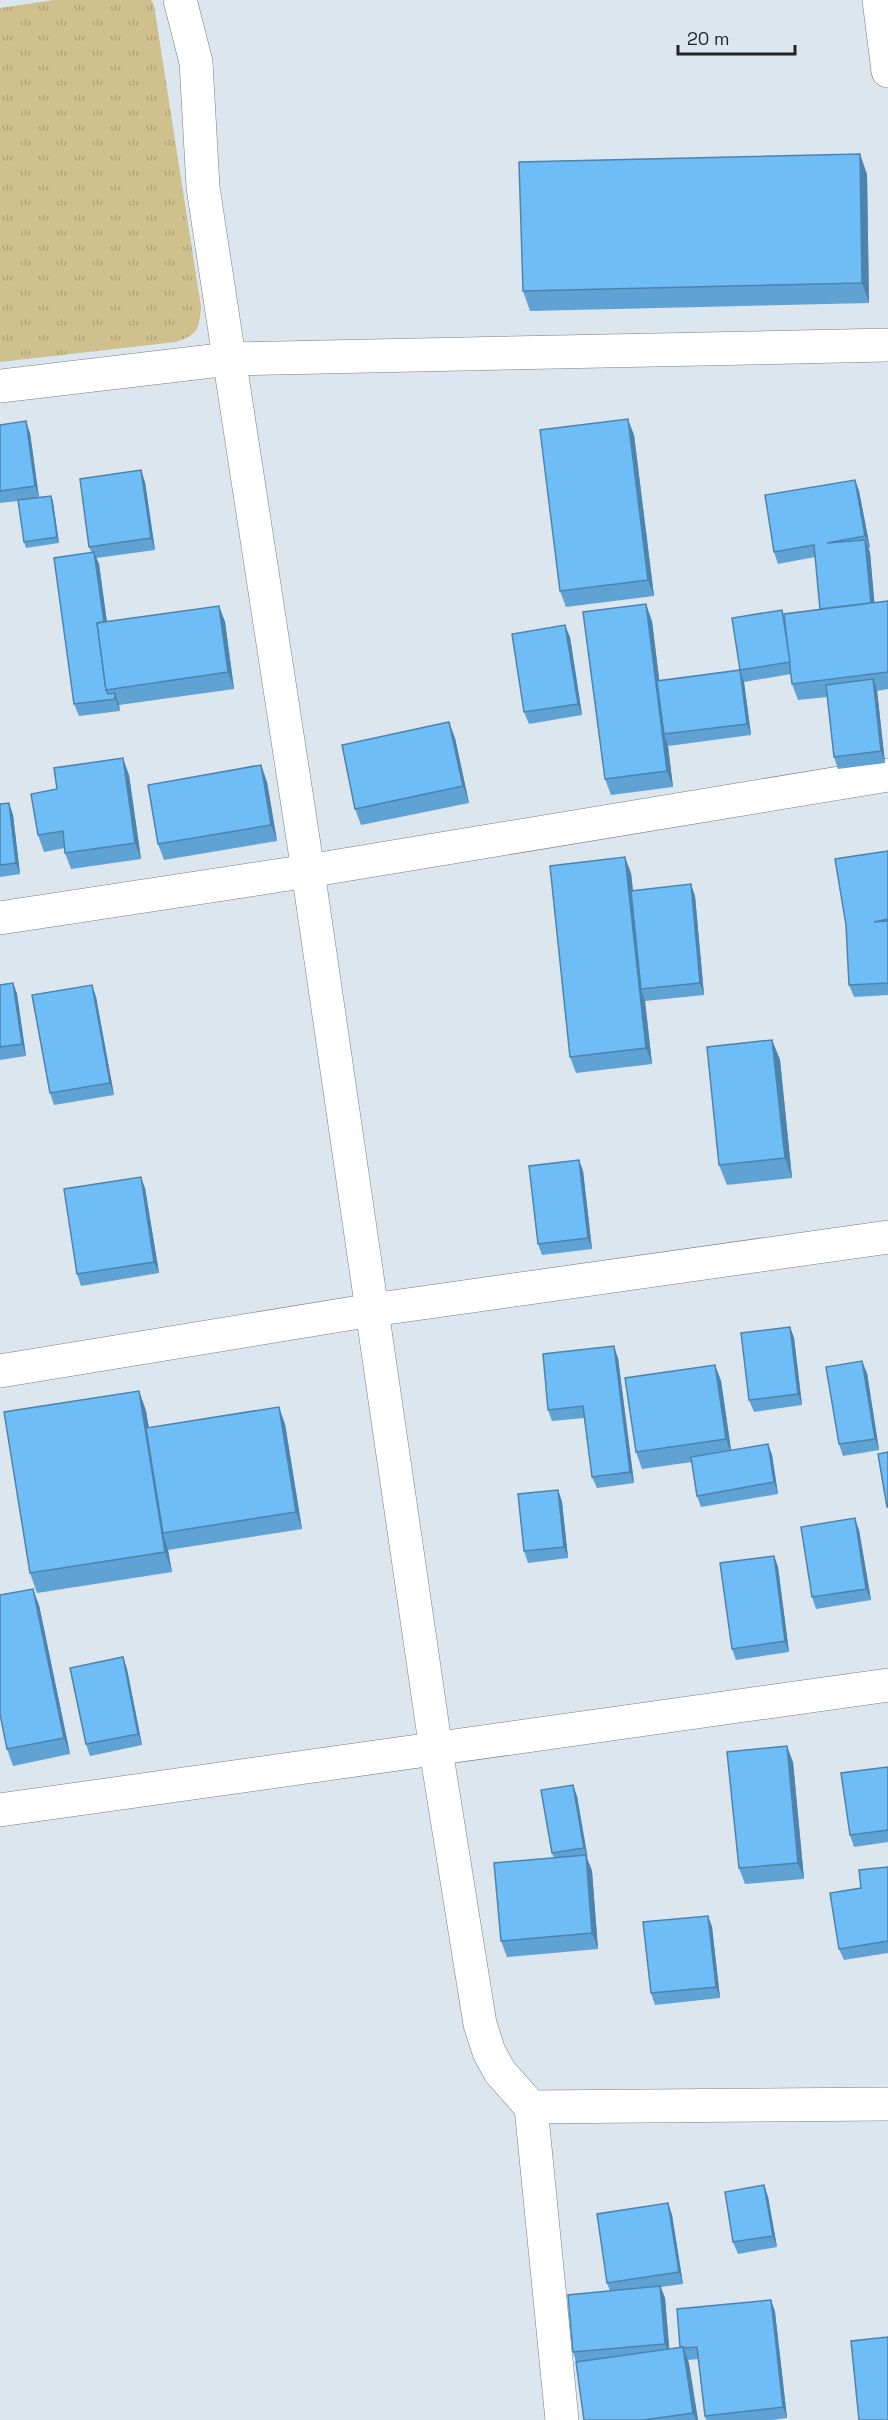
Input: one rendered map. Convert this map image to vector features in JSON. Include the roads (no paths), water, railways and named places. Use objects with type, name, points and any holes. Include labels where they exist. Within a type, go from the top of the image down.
[{"type":"street","points":[[180,0],[195,62],[203,187],[308,871],[436,1750],[480,2024],[489,2052],[500,2072],[531,2107],[562,2420]]},
{"type":"street","points":[[879,0],[888,71]]},
{"type":"street","points":[[0,386],[229,359],[888,345]]},
{"type":"street","points":[[0,918],[308,871],[888,775]]},
{"type":"street","points":[[0,1371],[372,1310],[888,1237]]},
{"type":"street","points":[[0,1810],[888,1685]]},
{"type":"street","points":[[531,2107],[888,2104]]}]
